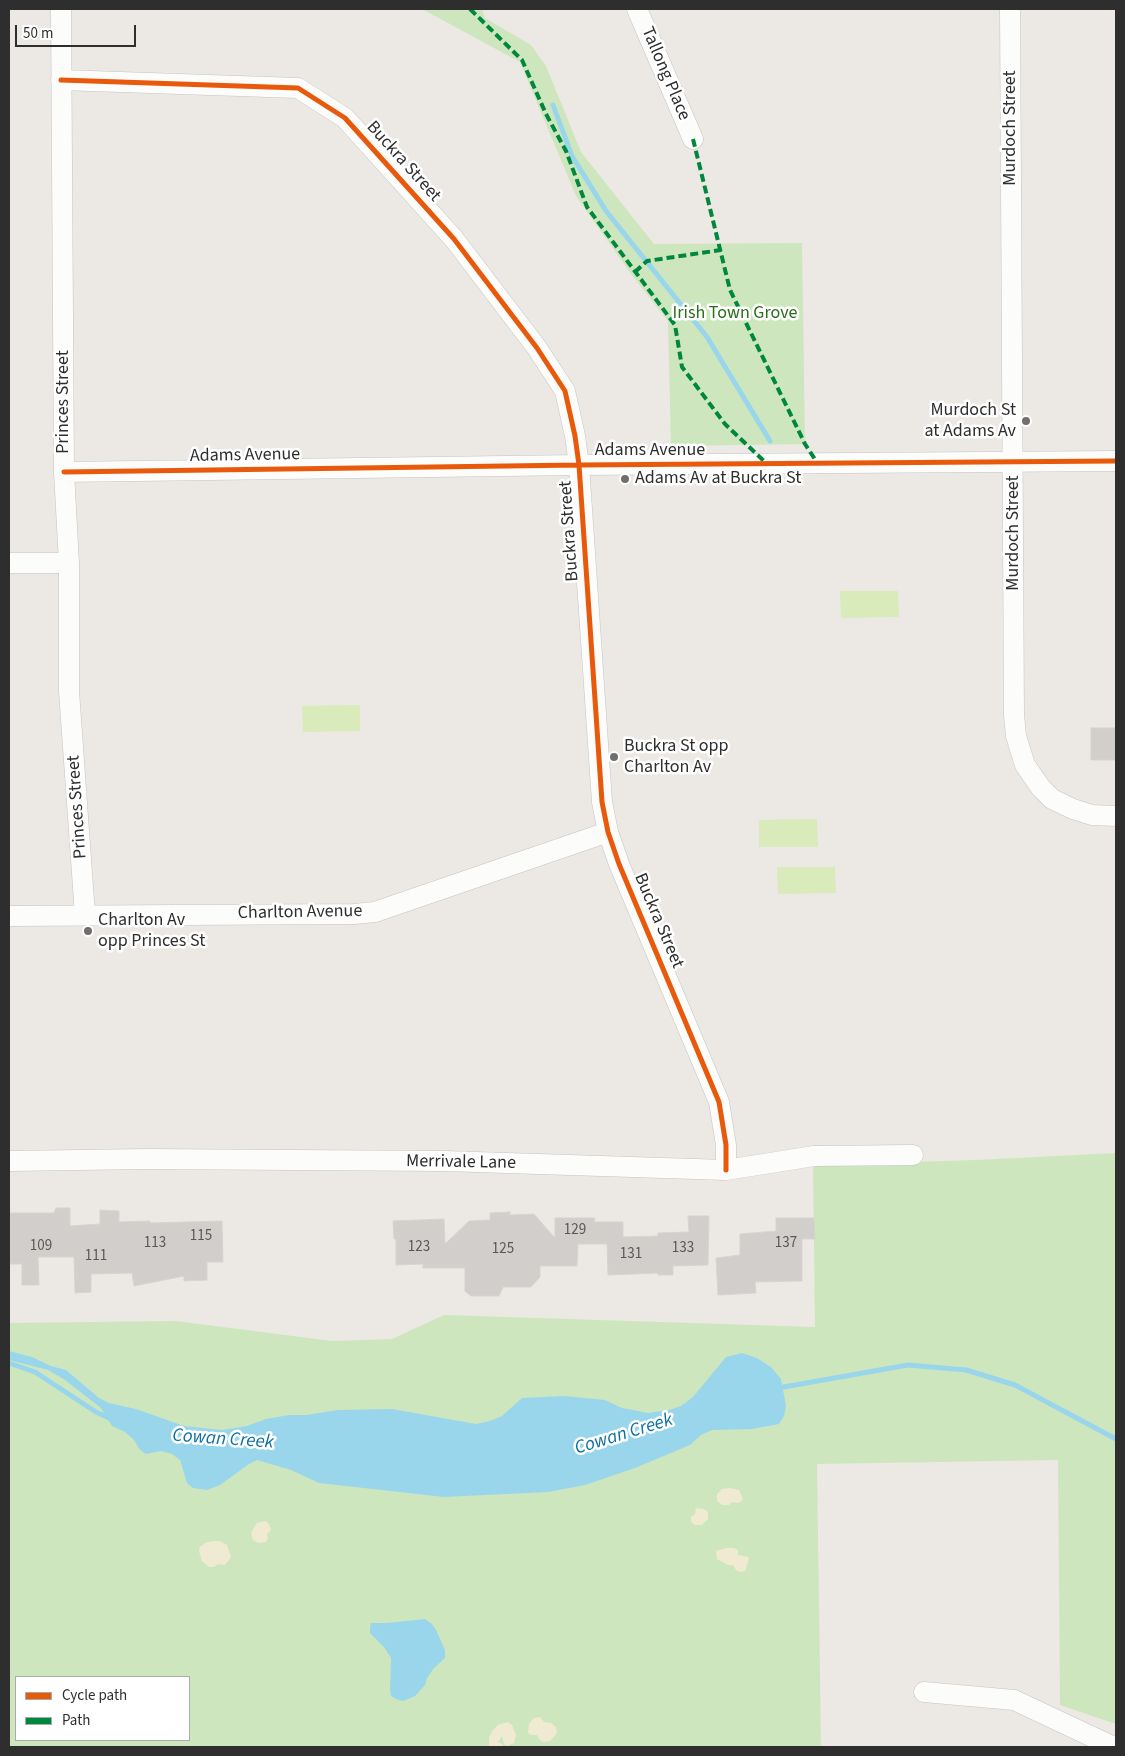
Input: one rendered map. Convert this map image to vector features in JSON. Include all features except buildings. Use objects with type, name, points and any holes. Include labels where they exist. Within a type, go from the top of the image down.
[{"type":"street","name":"Princes Street","points":[[61,9],[64,472],[69,563],[69,691],[85,915]]},
{"type":"street","name":"Tallong Place","points":[[637,9],[693,139]]},
{"type":"street","name":"Murdoch Street","points":[[1010,9],[1014,715],[1024,764],[1033,778],[1052,799],[1092,815],[1116,816]]},
{"type":"street","name":"Buckra Street","points":[[61,80],[298,88],[345,118],[454,239],[536,348],[565,390],[573,422],[579,465],[602,802],[608,832],[619,864],[719,1102],[726,1145],[726,1170]]},
{"type":"street","name":"Adams Avenue","points":[[64,472],[579,465],[1116,461]]},
{"type":"street","points":[[9,563],[69,563]]},
{"type":"street","name":"Charlton Avenue","points":[[9,916],[344,914],[375,912],[608,832]]},
{"type":"street","name":"Merrivale Lane","points":[[9,1161],[146,1159],[424,1161],[726,1170],[814,1156],[913,1155]]},
{"type":"street","points":[[924,1692],[1014,1700],[1114,1747]]},
{"type":"green space","name":"Irish Town Grove","points":[[422,9],[482,9],[485,18],[531,45],[546,66],[581,152],[654,244],[802,243],[805,444],[671,446],[668,321],[631,274],[576,196],[520,62]]},
{"type":"green space","points":[[840,591],[898,591],[899,617],[841,618]]},
{"type":"green space","points":[[360,705],[360,731],[303,732],[302,706]]},
{"type":"green space","points":[[817,819],[818,847],[759,847],[759,820]]},
{"type":"green space","points":[[777,867],[835,867],[836,893],[778,894]]},
{"type":"green space","points":[[1116,1153],[1116,1724],[1060,1705],[1058,1460],[817,1464],[821,1747],[9,1747],[9,1323],[176,1321],[332,1341],[392,1339],[444,1315],[815,1327],[813,1165]]},
{"type":"sand","points":[[722,1489],[739,1490],[743,1499],[739,1503],[732,1502],[729,1505],[722,1505],[717,1501],[717,1494]]},
{"type":"sand","points":[[696,1508],[704,1509],[708,1512],[708,1519],[702,1525],[695,1525],[691,1522],[691,1517],[695,1514]]},
{"type":"sand","points":[[266,1521],[271,1530],[267,1534],[266,1542],[258,1543],[253,1540],[251,1533],[257,1523]]},
{"type":"sand","points":[[220,1541],[227,1545],[231,1557],[225,1565],[218,1564],[214,1567],[209,1567],[202,1561],[199,1551],[200,1547],[205,1543]]},
{"type":"sand","points":[[734,1548],[738,1550],[738,1555],[748,1557],[745,1571],[739,1572],[733,1565],[728,1565],[717,1559],[716,1551]]},
{"type":"sand","points":[[540,1717],[544,1722],[551,1723],[556,1727],[557,1733],[550,1741],[543,1742],[537,1735],[528,1733],[529,1724],[534,1718]]},
{"type":"sand","points":[[508,1722],[512,1725],[516,1735],[514,1743],[507,1746],[504,1744],[502,1736],[498,1742],[504,1747],[489,1747],[489,1738],[492,1731],[498,1725]]},
{"type":"water","points":[[9,1351],[32,1357],[51,1366],[66,1370],[99,1398],[109,1403],[136,1409],[184,1426],[222,1430],[247,1426],[266,1419],[289,1415],[306,1415],[338,1410],[392,1409],[476,1424],[502,1416],[522,1398],[564,1396],[605,1400],[622,1408],[648,1413],[669,1410],[681,1406],[693,1397],[726,1357],[742,1353],[757,1358],[771,1367],[781,1379],[786,1406],[784,1416],[779,1424],[752,1429],[712,1430],[701,1435],[690,1445],[635,1468],[585,1485],[548,1492],[444,1497],[319,1483],[291,1470],[257,1460],[220,1485],[207,1490],[193,1488],[187,1483],[180,1460],[172,1454],[161,1451],[146,1454],[140,1450],[134,1440],[125,1432],[112,1426],[101,1408],[65,1380],[48,1370],[9,1360]]},
{"type":"water","points":[[425,1619],[436,1630],[445,1650],[445,1658],[434,1668],[427,1678],[425,1685],[415,1696],[403,1701],[396,1699],[391,1696],[390,1690],[391,1658],[384,1647],[370,1633],[371,1623]]},
{"type":"waterway","points":[[553,105],[572,156],[606,211],[707,337],[770,441]]},
{"type":"waterway","name":"Cowan Creek","points":[[9,1363],[35,1372],[96,1412],[111,1419]]},
{"type":"waterway","name":"Cowan Creek","points":[[778,1388],[908,1365],[966,1370],[1015,1385],[1116,1439]]},
{"type":"marked path","points":[[470,9],[522,60],[546,114],[566,151],[587,207],[675,325],[682,367],[725,424],[767,464]]},
{"type":"marked path","points":[[693,139],[730,290],[805,444],[818,464]]},
{"type":"marked path","points":[[635,272],[647,261],[721,250]]},
{"type":"cycle path","points":[[61,80],[298,88],[345,118],[454,239],[537,348],[565,391],[579,465],[602,802],[608,832],[619,864],[719,1102],[726,1145],[726,1170]]},
{"type":"cycle path","points":[[64,472],[579,465],[1116,461]]},
{"type":"place","name":"Murdoch St at Adams Av","points":[[1026,421]]},
{"type":"place","name":"Adams Av at Buckra St","points":[[625,479]]},
{"type":"place","name":"Buckra St opp Charlton Av","points":[[614,757]]},
{"type":"place","name":"Charlton Av opp Princes St","points":[[88,931]]}]
